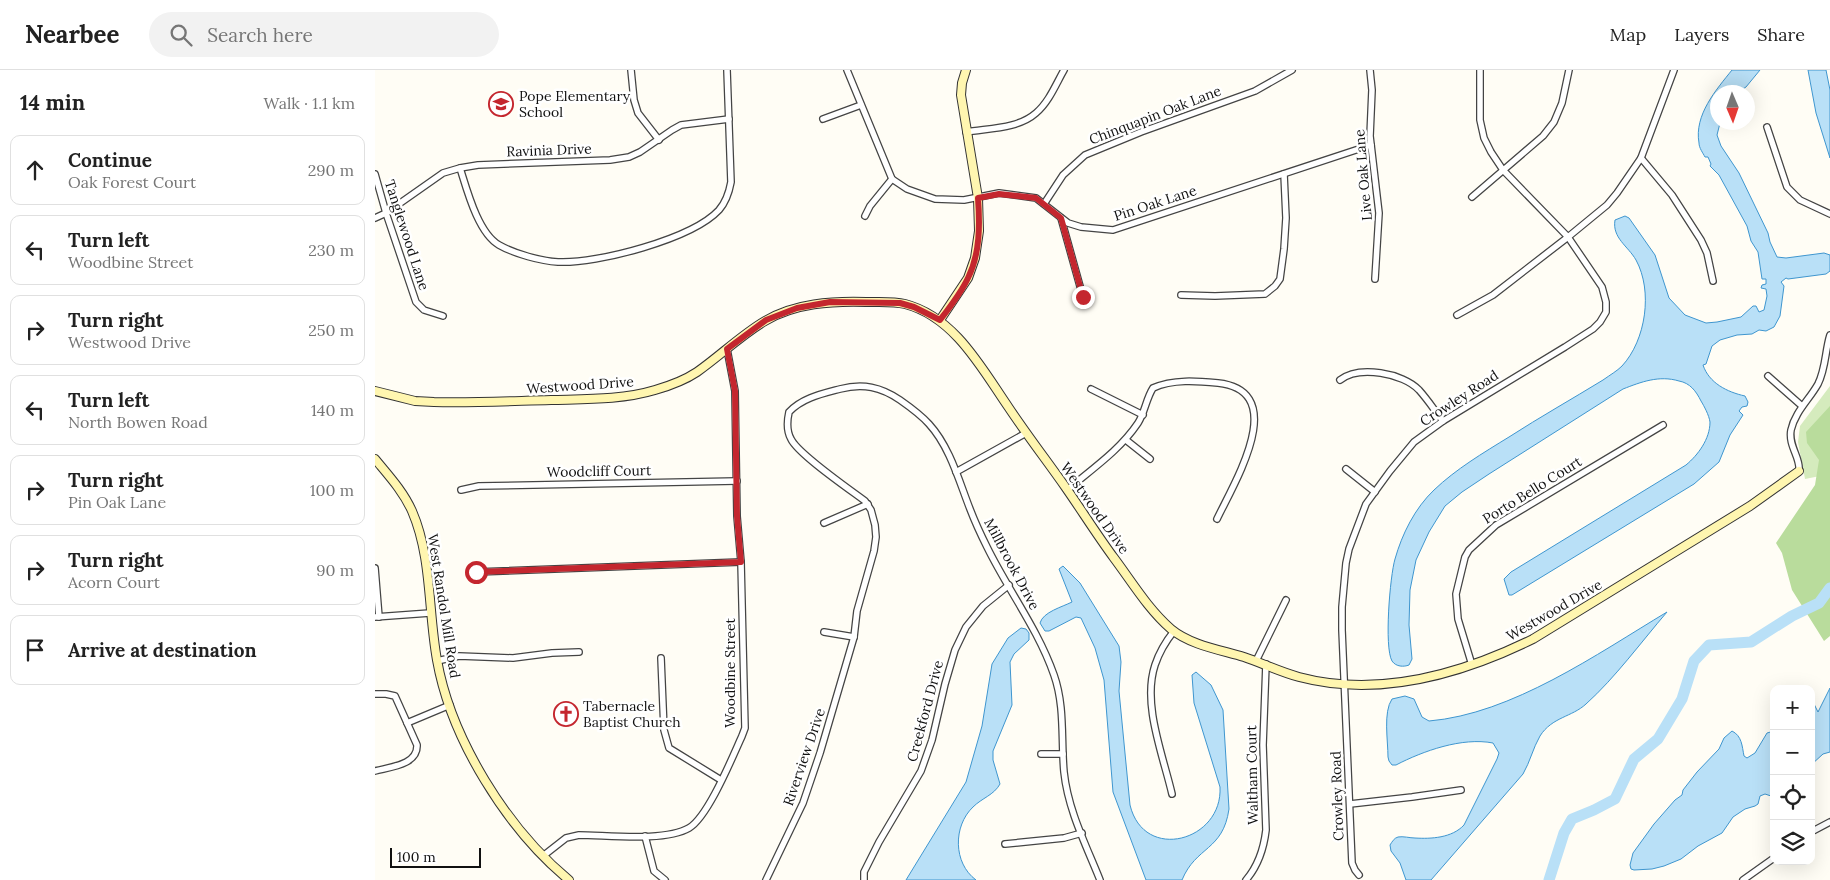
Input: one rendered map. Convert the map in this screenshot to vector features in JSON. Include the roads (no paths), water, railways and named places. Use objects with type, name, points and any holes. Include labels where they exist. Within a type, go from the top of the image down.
[{"type":"street","points":[[631,70],[634,100],[638,113],[659,140]]},
{"type":"street","points":[[460,168],[474,210],[486,231],[499,245],[545,260],[571,262],[591,260],[646,248],[704,222],[720,209],[729,192],[731,182],[727,70]]},
{"type":"street","points":[[847,70],[892,179],[865,216]]},
{"type":"street","points":[[940,320],[968,278],[975,258],[979,231],[978,198],[961,95],[966,70]]},
{"type":"street","points":[[966,132],[1010,126],[1025,120],[1037,112],[1044,104],[1064,70]]},
{"type":"street","name":"Chinquapin Oak Lane","points":[[1044,204],[1063,175],[1085,155],[1159,125],[1255,91],[1292,70]]},
{"type":"street","name":"Live Oak Lane","points":[[1370,70],[1372,90],[1371,146],[1379,213],[1375,279]]},
{"type":"street","name":"Crowley Road","points":[[1359,875],[1352,863],[1341,630],[1345,563],[1366,504],[1389,471],[1415,442],[1443,421],[1565,347],[1600,322],[1606,312],[1606,302],[1602,287],[1568,237],[1503,170],[1491,152],[1484,138],[1479,120],[1480,70]]},
{"type":"street","points":[[1472,197],[1543,136],[1554,122],[1562,103],[1569,70]]},
{"type":"street","points":[[1457,315],[1493,295],[1607,205],[1641,158],[1674,70]]},
{"type":"street","points":[[823,119],[861,105]]},
{"type":"street","name":"Ravinia Drive","points":[[375,218],[386,213],[443,173],[460,168],[478,165],[610,160],[629,157],[681,125],[729,119]]},
{"type":"street","points":[[1767,126],[1787,187],[1800,200],[1830,214]]},
{"type":"street","name":"Pin Oak Lane","points":[[892,179],[907,189],[935,199],[964,200],[999,194],[1036,198],[1068,224],[1113,230],[1371,146]]},
{"type":"street","points":[[1641,158],[1672,195],[1701,240],[1707,253],[1713,281]]},
{"type":"street","name":"Tanglewood Lane","points":[[375,174],[416,302],[424,310],[443,316]]},
{"type":"street","points":[[1181,295],[1265,294],[1275,286],[1280,279],[1284,249],[1286,218],[1284,174]]},
{"type":"street","points":[[1061,218],[1083,297]]},
{"type":"street","name":"Westwood Drive","points":[[375,391],[415,400],[434,402],[567,400],[631,395],[649,392],[695,373],[766,320],[797,308],[830,302],[900,303],[914,307],[940,320],[967,348],[1095,532],[1156,614],[1173,631],[1204,645],[1266,664],[1300,677],[1363,686],[1397,683],[1423,678],[1472,665],[1509,651],[1533,639],[1750,506],[1799,471]]},
{"type":"street","points":[[1799,471],[1799,464],[1792,446],[1791,433],[1794,421],[1802,406],[1818,383],[1824,367],[1830,335]]},
{"type":"street","name":"Woodbine Street","points":[[543,856],[566,838],[579,835],[645,836],[670,834],[691,827],[703,814],[737,750],[745,728],[741,562],[737,516],[735,391],[727,349]]},
{"type":"street","points":[[1340,380],[1352,373],[1371,372],[1382,373],[1401,380],[1419,390],[1443,421]]},
{"type":"street","points":[[1769,376],[1802,406]]},
{"type":"street","points":[[1067,490],[1127,440],[1143,414],[1147,399],[1153,388],[1174,382],[1231,384],[1246,393],[1253,405],[1255,414],[1252,439],[1217,519]]},
{"type":"street","name":"Millbrook Drive","points":[[868,504],[805,455],[794,444],[788,431],[789,412],[794,406],[818,394],[848,387],[869,386],[879,388],[907,404],[929,423],[948,454],[988,549],[1042,645],[1055,676],[1061,709],[1064,773],[1070,803],[1099,880]]},
{"type":"street","points":[[1091,389],[1143,414]]},
{"type":"street","name":"Porto Bello Court","points":[[1472,665],[1458,619],[1456,594],[1465,557],[1469,550],[1496,526],[1663,425]]},
{"type":"street","points":[[956,472],[1026,433]]},
{"type":"street","points":[[1127,440],[1150,459]]},
{"type":"street","name":"West Randol Mill Road","points":[[375,459],[403,493],[417,526],[425,557],[437,661],[450,705],[475,763],[511,820],[543,856],[569,880]]},
{"type":"street","points":[[1346,469],[1375,492]]},
{"type":"street","name":"Woodcliff Court","points":[[461,490],[479,486],[737,481]]},
{"type":"street","points":[[824,524],[868,504]]},
{"type":"street","name":"Riverview Drive","points":[[766,880],[803,803],[820,754],[854,638],[857,611],[874,551],[876,537],[875,525],[868,504]]},
{"type":"street","points":[[476,572],[741,562]]},
{"type":"street","points":[[375,568],[377,617],[430,613]]},
{"type":"street","name":"Creekford Drive","points":[[863,880],[879,842],[921,771],[933,740],[945,684],[955,650],[966,627],[983,606],[1009,586]]},
{"type":"street","points":[[1256,661],[1285,600]]},
{"type":"street","points":[[1173,631],[1165,642],[1155,663],[1151,692],[1153,717],[1173,794]]},
{"type":"street","points":[[824,632],[854,638]]},
{"type":"street","points":[[437,661],[459,656],[513,658],[579,652]]},
{"type":"street","points":[[661,658],[664,730],[669,748],[721,780]]},
{"type":"street","name":"Waltham Court","points":[[1246,880],[1258,860],[1265,840],[1266,830],[1263,744],[1266,664]]},
{"type":"street","points":[[375,694],[395,696],[417,745],[417,751],[411,760],[375,771]]},
{"type":"street","points":[[407,723],[450,705]]},
{"type":"street","points":[[1041,754],[1063,754]]},
{"type":"street","points":[[1350,804],[1461,790]]},
{"type":"street","points":[[1815,830],[1830,822]]},
{"type":"street","points":[[1005,844],[1064,838],[1081,834]]},
{"type":"street","points":[[645,836],[654,871],[665,880]]},
{"type":"street","points":[[1743,880],[1770,861]]},
{"type":"water","points":[[1732,70],[1760,70],[1748,85],[1721,85]]},
{"type":"water","points":[[1808,70],[1826,70],[1830,90],[1830,158],[1816,113]]},
{"type":"water","points":[[1710,100],[1710,130],[1718,130],[1717,135],[1721,146],[1739,173],[1768,233],[1777,257],[1786,258],[1824,253],[1830,255],[1830,271],[1826,274],[1786,278],[1781,282],[1784,286],[1780,316],[1774,327],[1766,331],[1759,330],[1752,334],[1737,335],[1720,340],[1712,346],[1706,364],[1703,365],[1706,371],[1719,386],[1745,396],[1748,402],[1747,406],[1742,407],[1739,411],[1743,415],[1730,435],[1719,462],[1694,484],[1512,595],[1509,595],[1504,579],[1511,572],[1686,465],[1699,451],[1706,440],[1710,422],[1709,416],[1699,397],[1692,388],[1683,382],[1672,379],[1657,379],[1623,389],[1489,474],[1445,506],[1429,532],[1416,560],[1410,590],[1409,625],[1412,659],[1409,665],[1402,666],[1396,664],[1392,661],[1388,642],[1393,568],[1405,531],[1427,497],[1442,482],[1470,462],[1616,371],[1622,366],[1637,343],[1644,315],[1644,286],[1636,260],[1618,237],[1615,220],[1625,216],[1629,218],[1655,255],[1669,298],[1685,315],[1706,323],[1741,317],[1753,306],[1756,306],[1759,312],[1764,310],[1767,296],[1766,289],[1761,288],[1762,285],[1766,284],[1766,279],[1762,279],[1758,252],[1751,241],[1747,226],[1719,175],[1710,166],[1708,157],[1705,157],[1700,149],[1698,133],[1703,113]]},
{"type":"water","points":[[1063,566],[1080,583],[1119,646],[1121,662],[1119,691],[1130,805],[1138,823],[1150,834],[1165,839],[1181,838],[1197,832],[1209,821],[1218,806],[1220,787],[1194,703],[1192,675],[1196,672],[1211,685],[1223,710],[1229,809],[1226,823],[1215,841],[1194,860],[1182,880],[1146,880],[1113,792],[1104,680],[1095,648],[1081,618],[1076,617],[1049,631],[1045,631],[1040,623],[1049,613],[1072,602],[1059,569]]},
{"type":"water","points":[[1667,612],[1597,694],[1575,712],[1556,721],[1545,730],[1540,736],[1523,774],[1431,880],[1406,880],[1400,863],[1391,851],[1390,845],[1392,841],[1400,837],[1441,837],[1454,833],[1464,825],[1499,753],[1493,743],[1469,742],[1443,746],[1392,765],[1388,757],[1387,727],[1389,705],[1392,699],[1405,696],[1414,699],[1422,717],[1429,721],[1460,716],[1491,707],[1553,680]]},
{"type":"water","points":[[1021,628],[1026,629],[1029,633],[1029,640],[1014,654],[1010,662],[1012,705],[993,751],[993,760],[1000,784],[995,791],[976,804],[966,815],[959,834],[958,844],[963,864],[968,873],[976,880],[906,880],[966,782],[982,726],[992,664],[1008,638]]},
{"type":"water","points":[[1830,688],[1830,752],[1823,754],[1815,761],[1815,706],[1818,712]]},
{"type":"water","points":[[1732,731],[1735,733],[1740,738],[1744,756],[1747,758],[1755,753],[1767,733],[1770,732],[1770,796],[1765,794],[1760,796],[1758,804],[1745,809],[1733,817],[1722,833],[1698,846],[1681,859],[1652,869],[1631,869],[1633,853],[1654,824],[1675,800],[1682,795],[1683,790],[1697,772],[1719,749],[1724,738]]},
{"type":"waterway","points":[[1549,880],[1564,833],[1572,819],[1615,799],[1634,759],[1658,739],[1682,699],[1694,661],[1709,645],[1751,642],[1792,616],[1819,603],[1830,588]]},
{"type":"place","name":"Pope Elementary School","points":[[501,104]]},
{"type":"place","name":"Tabernacle Baptist Church","points":[[566,714]]}]
